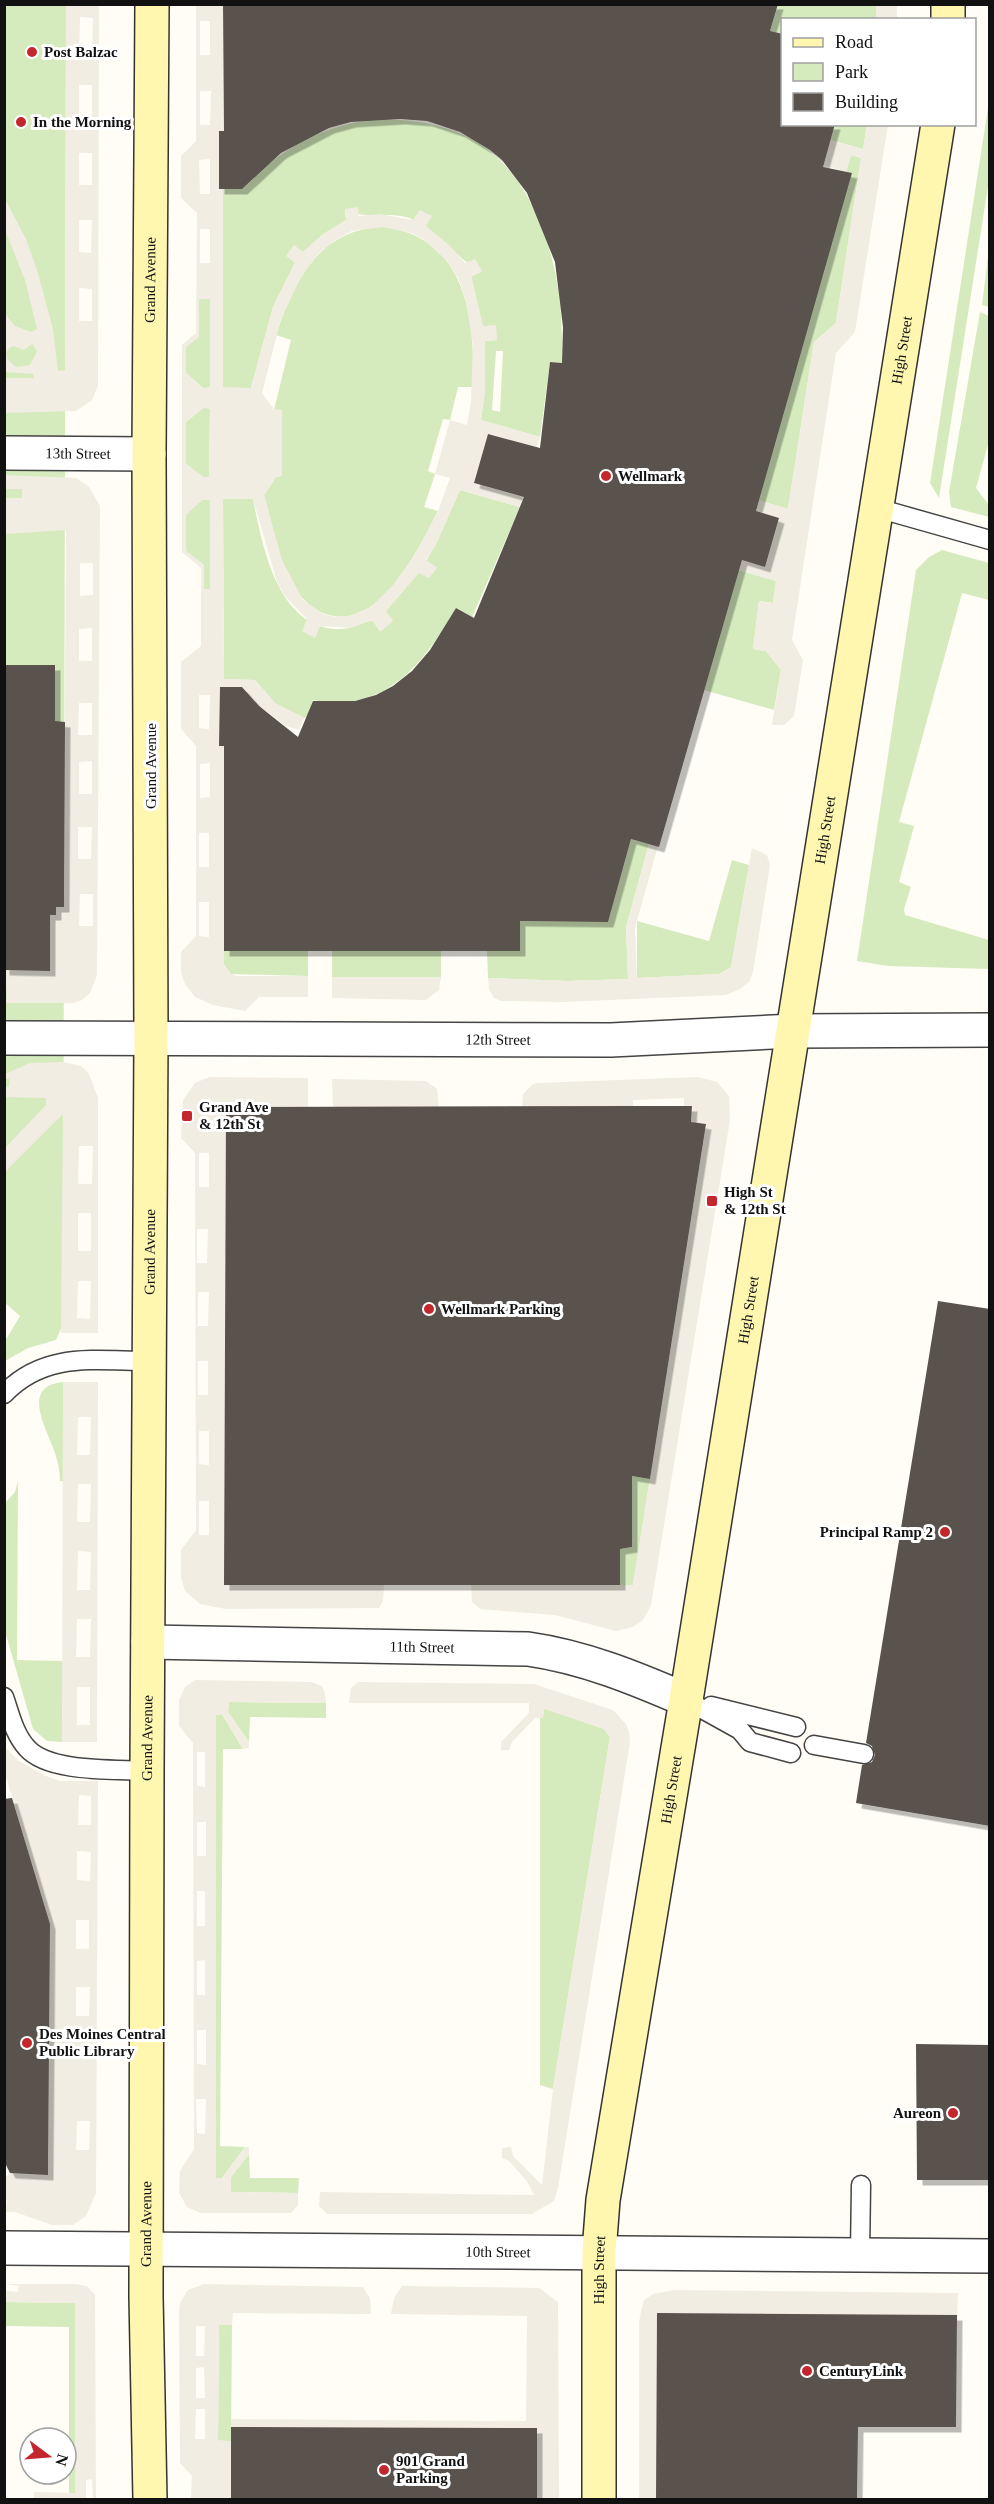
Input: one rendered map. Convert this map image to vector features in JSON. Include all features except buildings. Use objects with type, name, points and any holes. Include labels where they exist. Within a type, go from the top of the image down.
[{"type":"main road","name":"Grand Avenue","points":[[150,2499],[147,2248],[147,1771],[151,1038],[149,454],[152,4]]},
{"type":"main road","name":"High Street","points":[[599,2499],[599,2252],[605,2188],[686,1700],[939,126]]},
{"type":"street","name":"13th Street","points":[[4,453],[149,454]]},
{"type":"street","name":"12th Street","points":[[4,1038],[599,1040],[794,1031],[990,1030]]},
{"type":"street","name":"11th Street","points":[[148,1642],[528,1649],[569,1656],[613,1670],[686,1700]]},
{"type":"street","name":"10th Street","points":[[4,2248],[990,2256]]},
{"type":"lane","points":[[878,508],[990,540]]},
{"type":"lane","points":[[4,1394],[43,1366],[69,1360],[149,1361]]},
{"type":"lane","points":[[4,1697],[17,1734],[35,1756],[70,1766],[147,1771]]},
{"type":"lane","points":[[686,1700],[795,1727]]},
{"type":"lane","points":[[686,1700],[740,1730],[750,1742],[791,1753]]},
{"type":"lane","points":[[813,1745],[864,1754]]},
{"type":"lane","points":[[860,2254],[861,2186]]},
{"type":"green space","points":[[66,4],[63,1324],[56,1340],[28,1348],[5,1361],[5,1341],[20,1316],[4,1302],[4,5]]},
{"type":"green space","points":[[778,5],[876,5],[876,18],[781,18],[781,34],[770,31]]},
{"type":"green space","points":[[989,101],[989,180],[939,498],[930,483]]},
{"type":"green space","points":[[374,119],[403,120],[454,131],[475,141],[494,155],[511,172],[526,194],[539,220],[551,255],[562,326],[562,363],[550,362],[540,437],[481,420],[485,389],[485,341],[497,340],[483,327],[471,276],[481,272],[424,225],[396,215],[362,215],[345,209],[346,220],[322,235],[303,252],[294,246],[295,263],[273,307],[251,388],[223,388],[223,189],[242,189],[286,151],[318,134]],"holes":[[[496,351],[503,351],[500,412],[492,410]]]},
{"type":"green space","points":[[835,126],[867,126],[863,149],[830,140]]},
{"type":"green space","points":[[851,155],[861,158],[836,323],[814,342],[788,509],[731,492],[852,173],[846,172]]},
{"type":"green space","points":[[383,227],[411,234],[433,247],[449,264],[460,285],[468,309],[472,335],[473,387],[458,387],[450,420],[443,419],[428,471],[435,474],[424,507],[438,511],[421,544],[398,580],[384,596],[369,608],[352,615],[334,616],[322,613],[311,606],[288,577],[264,495],[276,477],[282,476],[282,410],[274,410],[291,340],[276,335],[291,296],[312,262],[342,237],[361,230]]},
{"type":"green space","points":[[989,248],[990,307],[982,305]]},
{"type":"green space","points":[[199,299],[210,299],[210,388],[203,388],[186,373],[186,347],[199,336]]},
{"type":"green space","points":[[980,312],[989,316],[989,441],[976,488],[989,505],[989,517],[951,507],[949,492]]},
{"type":"green space","points":[[203,408],[210,408],[209,477],[203,477],[186,464],[186,422]]},
{"type":"green space","points":[[460,490],[520,507],[472,617],[456,608],[430,648],[400,680],[382,692],[362,699],[339,702],[313,700],[308,717],[304,718],[275,703],[255,680],[224,679],[223,499],[253,499],[268,560],[276,581],[300,615],[317,625],[343,629],[374,620],[393,621],[385,612],[419,572],[436,567],[426,561]]},
{"type":"green space","points":[[202,500],[210,500],[210,589],[204,589],[204,565],[186,551],[186,514]]},
{"type":"green space","points":[[942,550],[989,563],[989,600],[962,593],[899,822],[914,826],[899,882],[911,887],[904,909],[905,915],[989,940],[989,969],[888,966],[857,961],[916,570],[929,557]]},
{"type":"green space","points":[[711,562],[776,581],[773,603],[759,601],[753,649],[766,651],[781,670],[774,710],[704,690]]},
{"type":"green space","points":[[631,839],[649,844],[626,927],[628,979],[569,981],[488,978],[487,951],[520,951],[520,921],[608,921]]},
{"type":"green space","points":[[732,860],[749,865],[731,967],[719,974],[637,978],[637,921],[709,941]]},
{"type":"green space","points":[[224,951],[308,951],[308,976],[231,974],[224,965]]},
{"type":"green space","points":[[332,951],[441,951],[441,977],[332,977]]},
{"type":"green space","points":[[63,1382],[63,1481],[60,1481],[57,1460],[43,1422],[39,1400],[42,1392],[50,1385]]},
{"type":"green space","points":[[632,1476],[650,1479],[633,1585],[620,1585],[620,1549],[632,1547]]},
{"type":"green space","points":[[18,1481],[17,1660],[63,1661],[62,1742],[47,1741],[33,1729],[5,1631],[5,1503],[15,1492]]},
{"type":"green space","points":[[229,1702],[326,1703],[326,1718],[250,1717],[249,1742],[228,1712]]},
{"type":"green space","points":[[544,1708],[604,1729],[610,1737],[553,2089],[540,2085],[540,1718],[543,1718]]},
{"type":"green space","points":[[222,1714],[243,1749],[223,1749],[220,2146],[245,2147],[222,2178],[216,2178],[216,1715]]},
{"type":"green space","points":[[249,2154],[250,2178],[299,2178],[298,2193],[231,2192],[231,2177]]},
{"type":"green space","points":[[5,2302],[75,2303],[75,2426],[69,2426],[69,2327],[5,2326]]},
{"type":"green space","points":[[219,2325],[232,2325],[231,2441],[218,2441]]},
{"type":"green space","points":[[69,2486],[75,2486],[75,2493],[69,2493]]},
{"type":"shaded area","points":[[66,5],[99,5],[98,386],[92,400],[76,411],[5,413],[5,378],[34,378],[33,374],[5,372],[5,314],[15,326],[31,332],[37,329],[25,280],[5,230],[5,199],[26,239],[37,270],[53,329],[58,371],[65,370]],"holes":[[[80,17],[93,18],[92,50],[79,50]],[[79,85],[92,85],[92,118],[79,117]],[[79,153],[92,153],[92,185],[79,185]],[[79,220],[92,220],[91,253],[79,252]],[[79,288],[92,289],[92,321],[79,321]],[[32,344],[37,351],[30,365],[16,367],[7,359],[6,353],[13,346],[24,350]]]},
{"type":"shaded area","points":[[196,5],[223,5],[224,127],[227,131],[219,131],[219,189],[223,189],[223,387],[251,388],[273,307],[295,263],[286,256],[294,245],[303,252],[322,235],[346,220],[345,209],[358,207],[359,216],[380,214],[413,220],[420,210],[432,216],[426,226],[450,246],[465,263],[475,259],[482,271],[471,277],[483,326],[496,325],[497,340],[485,341],[485,389],[481,420],[540,437],[537,447],[488,434],[474,483],[523,497],[520,507],[460,490],[436,544],[426,560],[437,568],[429,578],[419,573],[386,611],[393,621],[380,632],[372,620],[351,628],[320,626],[315,638],[302,631],[307,619],[285,596],[277,582],[253,499],[223,499],[224,679],[255,680],[275,703],[304,718],[299,730],[286,726],[259,706],[242,687],[220,687],[227,746],[224,749],[224,965],[231,974],[237,976],[308,976],[308,997],[259,997],[245,1011],[213,1005],[195,997],[185,984],[181,973],[181,952],[196,936],[196,746],[181,729],[181,662],[201,646],[201,568],[182,552],[182,345],[196,333],[197,213],[181,198],[181,156],[196,141]],"holes":[[[200,21],[210,21],[210,55],[200,55]],[[200,91],[211,91],[210,125],[200,125]],[[210,159],[210,194],[200,194],[199,160]],[[383,227],[411,233],[423,239],[448,262],[458,278],[465,297],[473,344],[471,402],[467,425],[450,420],[435,474],[450,478],[438,511],[416,553],[393,585],[371,607],[349,616],[337,617],[325,615],[303,600],[282,560],[264,495],[276,477],[282,476],[282,410],[274,409],[262,393],[281,319],[302,275],[319,253],[335,240],[352,231]],[[200,229],[210,229],[210,263],[200,263]],[[199,299],[210,299],[210,387],[203,388],[186,373],[186,347],[199,337]],[[203,408],[210,409],[209,477],[203,477],[186,464],[186,422]],[[202,500],[210,500],[210,589],[204,589],[204,565],[186,551],[186,515]],[[199,695],[210,695],[209,729],[199,728]],[[210,763],[210,797],[200,798],[200,764]],[[199,833],[209,833],[209,867],[199,867]],[[199,902],[209,902],[209,937],[199,936]]]},
{"type":"shaded area","points":[[876,5],[897,5],[897,18],[876,18]]},
{"type":"shaded area","points":[[867,126],[888,126],[855,332],[836,353],[792,640],[803,660],[794,716],[784,725],[772,725],[781,670],[766,651],[753,649],[759,601],[773,603],[776,581],[711,562],[714,552],[765,566],[779,518],[728,503],[731,492],[788,509],[814,342],[836,323],[861,158],[851,155],[846,172],[823,165],[830,140],[863,149]]},
{"type":"shaded area","points":[[5,475],[76,478],[89,487],[100,506],[97,975],[90,993],[82,1000],[73,1003],[5,1003],[7,998],[5,970],[50,971],[50,915],[56,907],[64,907],[66,530],[5,534],[5,498],[22,498],[22,489],[5,489]],"holes":[[[80,563],[93,563],[93,595],[80,596]],[[92,628],[92,661],[79,661],[79,629]],[[79,703],[92,703],[92,735],[78,735]],[[92,761],[92,794],[79,794],[79,762]],[[78,827],[92,827],[91,859],[78,859]],[[80,894],[93,894],[93,926],[79,926]]]},
{"type":"shaded area","points":[[649,844],[658,846],[635,928],[637,978],[719,974],[731,967],[752,848],[767,855],[770,865],[753,972],[749,982],[726,995],[563,1002],[501,1001],[494,998],[489,989],[488,978],[569,981],[628,979],[626,927]]},
{"type":"shaded area","points":[[332,977],[441,977],[439,990],[426,1000],[332,998]]},
{"type":"shaded area","points":[[64,1062],[81,1066],[88,1072],[98,1098],[98,1333],[61,1333],[63,1114],[5,1172],[5,1148],[46,1105],[46,1098],[5,1097],[5,1087],[9,1087],[10,1079],[5,1078],[5,1074],[30,1063]],"holes":[[[79,1146],[93,1146],[92,1184],[78,1184]],[[78,1213],[91,1213],[91,1251],[78,1251]],[[78,1281],[91,1281],[90,1319],[77,1318]]]},
{"type":"shaded area","points":[[209,1077],[308,1078],[308,1107],[226,1108],[224,1585],[384,1585],[383,1601],[379,1608],[226,1609],[200,1604],[185,1591],[181,1578],[181,1550],[196,1530],[195,1153],[181,1138],[183,1100],[195,1083]],"holes":[[[199,1153],[209,1153],[209,1187],[199,1187]],[[197,1229],[208,1229],[207,1263],[197,1263]],[[198,1292],[209,1292],[208,1326],[198,1326]],[[198,1361],[208,1361],[208,1395],[198,1395]],[[199,1431],[209,1431],[209,1465],[199,1464]],[[199,1501],[209,1501],[209,1535],[199,1535]]]},
{"type":"shaded area","points":[[698,1077],[717,1082],[729,1096],[730,1120],[651,1605],[643,1620],[633,1627],[616,1631],[555,1615],[480,1609],[472,1602],[471,1585],[633,1585],[706,1124],[691,1122],[692,1107],[684,1106],[684,1098],[633,1100],[632,1142],[522,1107],[523,1094],[533,1084],[538,1083]]},
{"type":"shaded area","points":[[332,1079],[426,1081],[437,1089],[439,1107],[333,1107]]},
{"type":"shaded area","points":[[63,1382],[98,1382],[97,1742],[62,1742]],"holes":[[[78,1417],[91,1417],[90,1455],[77,1455]],[[78,1484],[91,1484],[90,1522],[77,1522]],[[78,1551],[91,1552],[90,1590],[77,1590]],[[77,1619],[91,1619],[90,1657],[76,1657]],[[77,1687],[90,1687],[90,1725],[77,1725]]]},
{"type":"shaded area","points":[[195,1680],[311,1682],[322,1686],[325,1693],[326,1703],[229,1702],[228,1712],[249,1742],[249,1748],[243,1749],[222,1714],[216,1715],[216,2178],[222,2178],[245,2147],[249,2147],[249,2154],[231,2177],[231,2192],[298,2193],[298,2205],[291,2213],[200,2213],[187,2207],[179,2193],[180,2171],[194,2149],[193,1743],[179,1726],[179,1700],[185,1687]],"holes":[[[197,1752],[205,1752],[205,1787],[197,1786]],[[197,1822],[206,1822],[206,1856],[197,1856]],[[197,1891],[205,1891],[205,1926],[197,1926]],[[205,1960],[205,1995],[197,1995],[197,1961]],[[197,2030],[206,2030],[206,2065],[197,2064]],[[196,2099],[206,2099],[205,2134],[197,2133]]]},
{"type":"shaded area","points":[[358,1682],[534,1684],[613,1710],[626,1724],[629,1732],[630,1742],[558,2188],[554,2201],[532,2214],[327,2214],[319,2206],[320,2192],[534,2195],[526,2180],[509,2161],[502,2158],[502,2148],[511,2147],[513,2156],[542,2185],[553,2089],[610,1737],[604,1729],[544,1709],[543,1718],[535,1718],[512,1742],[509,1750],[501,1750],[501,1742],[529,1713],[529,1703],[349,1703],[351,1688]]},
{"type":"shaded area","points":[[4,1746],[19,1761],[46,1776],[60,1781],[98,1781],[96,2193],[86,2216],[73,2225],[52,2225],[15,2212],[5,2212],[7,2200],[5,2199],[5,2178],[10,2173],[48,2174],[50,1924],[5,1774]],"holes":[[[79,1795],[91,1796],[91,1825],[78,1825]],[[77,1851],[91,1852],[90,1881],[77,1880]],[[76,1920],[89,1920],[89,1949],[76,1949]],[[76,1987],[90,1987],[89,2016],[76,2016]],[[77,2121],[90,2121],[89,2150],[76,2150]]]},
{"type":"shaded area","points":[[5,2284],[75,2284],[87,2286],[95,2295],[96,2499],[93,2499],[92,2479],[86,2480],[86,2499],[34,2499],[34,2492],[75,2493],[75,2486],[78,2486],[78,2426],[75,2426],[75,2303],[5,2302],[5,2291],[18,2292],[19,2286]]},
{"type":"shaded area","points":[[204,2284],[363,2287],[370,2298],[371,2314],[233,2313],[232,2325],[219,2325],[218,2440],[231,2441],[231,2499],[191,2499],[192,2476],[180,2463],[179,2312],[180,2303],[188,2290]],"holes":[[[196,2326],[205,2326],[204,2356],[196,2356]],[[204,2367],[205,2398],[196,2398],[196,2368]],[[196,2409],[205,2409],[205,2439],[195,2439]]]},
{"type":"shaded area","points":[[402,2286],[539,2288],[558,2302],[559,2499],[537,2499],[537,2428],[231,2427],[231,2419],[526,2421],[527,2316],[391,2314],[394,2298]]},
{"type":"shaded area","points":[[675,2290],[958,2293],[957,2315],[657,2313],[656,2499],[639,2500],[639,2322],[644,2300],[653,2294]]},
{"type":"place","name":"Post Balzac","points":[[32,52]]},
{"type":"place","name":"In the Morning","points":[[21,122]]},
{"type":"place","name":"Wellmark","points":[[606,476]]},
{"type":"place","name":"Grand Ave & 12th St","points":[[187,1116]]},
{"type":"place","name":"High St & 12th St","points":[[712,1201]]},
{"type":"place","name":"Wellmark Parking","points":[[429,1309]]},
{"type":"place","name":"Principal Ramp 2","points":[[945,1532]]},
{"type":"place","name":"Des Moines Central Public Library","points":[[27,2043]]},
{"type":"place","name":"Aureon","points":[[953,2113]]},
{"type":"place","name":"CenturyLink","points":[[807,2371]]},
{"type":"place","name":"901 Grand Parking","points":[[384,2470]]}]
